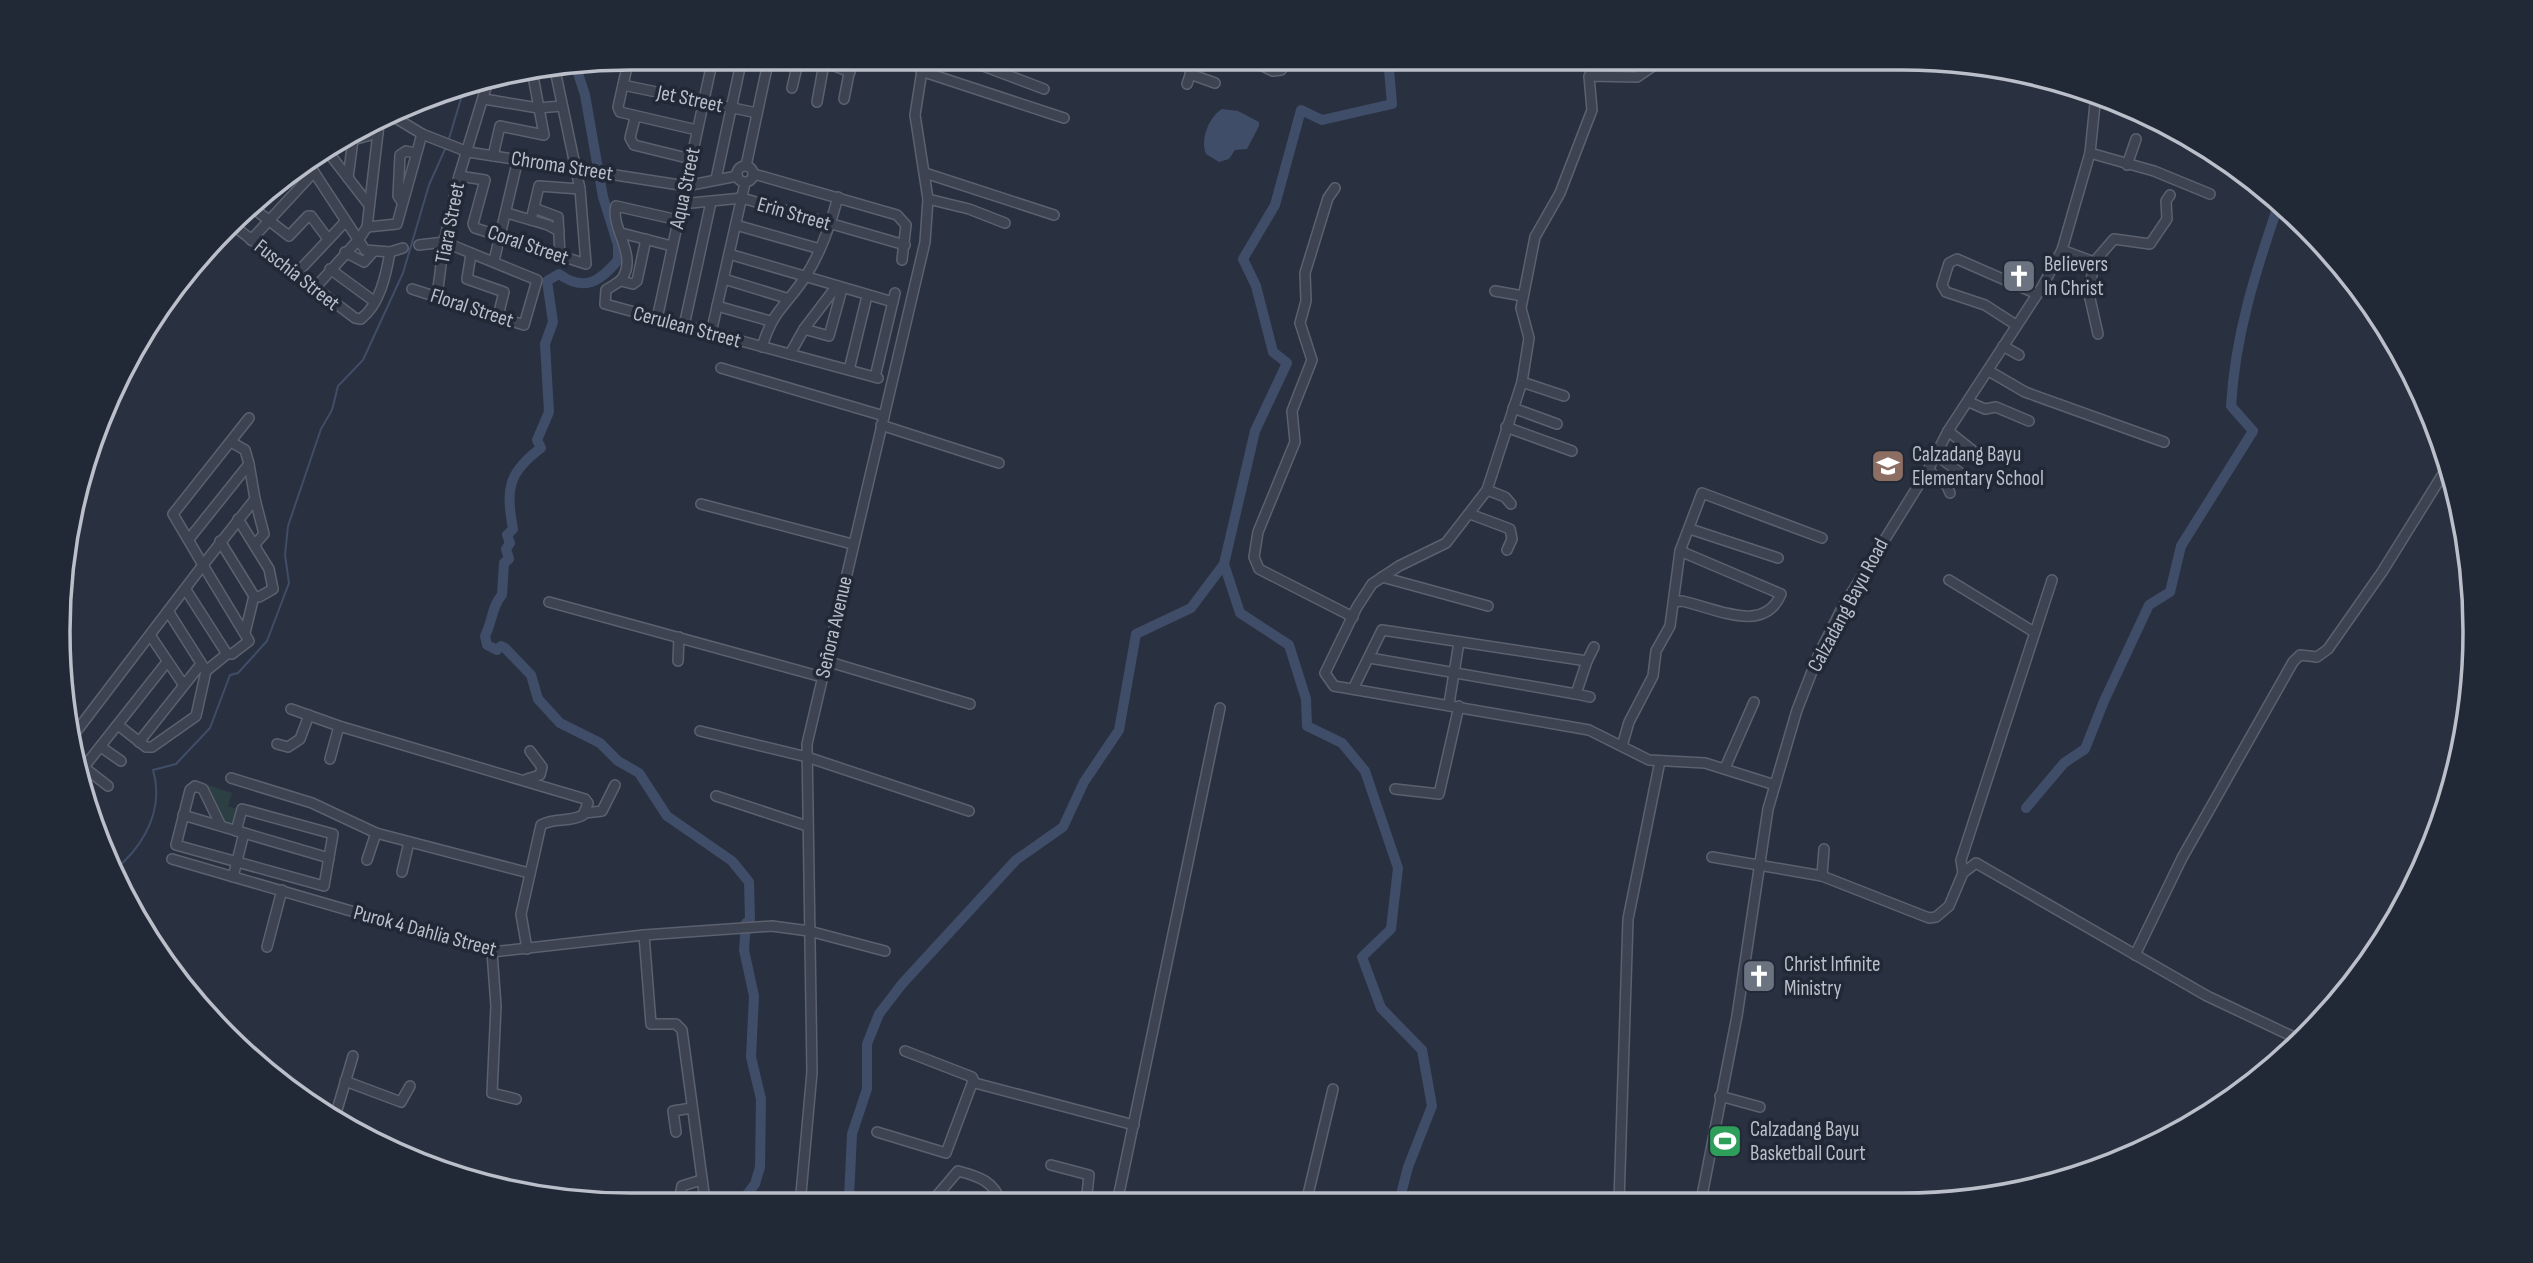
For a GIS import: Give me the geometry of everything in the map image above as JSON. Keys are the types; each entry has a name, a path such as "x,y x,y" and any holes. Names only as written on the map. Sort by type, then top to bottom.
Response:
{"street":[{"path":"626,70 618,107 620,112 635,118 697,130"},
{"name":"Aqua Street","path":"657,319 711,70"},
{"path":"716,179 739,70"},
{"path":"746,166 766,70"},
{"path":"792,88 796,70"},
{"path":"817,102 823,70"},
{"path":"844,99 850,72 846,70"},
{"path":"994,70 1044,89"},
{"path":"1192,70 1189,79 1215,83"},
{"path":"1647,70 1637,77 1588,76 1592,110 1560,192 1539,225 1523,296 1522,314 1529,338 1522,382 1487,490 1446,543 1372,584 1325,673 1334,685 1589,730 1639,757 1660,761 1706,763 1775,785"},
{"path":"921,71 1064,118"},
{"name":"Señora Avenue","path":"801,1193 812,1072 807,757 852,544 925,242 928,199 915,115 921,71"},
{"path":"531,220 539,186 580,189 556,75"},
{"path":"493,156 500,127 544,135 533,79"},
{"name":"Jet Street","path":"623,85 757,113"},
{"name":"Tiara Street","path":"437,296 444,242 459,176 486,89"},
{"path":"484,99 538,108 562,106"},
{"name":"Calzadang Bayu Road","path":"1702,1193 1737,1016 1757,867 1787,741 1818,656 1887,533 1928,470 1948,430 1989,371 2062,250 2090,153 2095,105"},
{"path":"635,118 631,143 691,159"},
{"name":"Chroma Street","path":"400,121 422,134 468,152 686,186 716,179 741,180"},
{"path":"314,289 367,227 379,130"},
{"path":"367,227 396,225 422,134"},
{"path":"2127,165 2136,139"},
{"path":"348,178 350,146"},
{"path":"2090,153 2154,171 2210,194"},
{"path":"332,157 369,205"},
{"path":"419,245 444,242 494,261 518,159"},
{"path":"746,166 754,174 897,215 906,225 902,260"},
{"path":"711,333 742,198 740,168 746,166"},
{"path":"251,240 314,172 365,250 390,252 403,248"},
{"path":"925,173 1054,215"},
{"path":"741,180 752,180 754,174"},
{"name":"Coral Street","path":"459,176 485,180 474,226 586,264 586,236 580,189"},
{"path":"1335,188 1328,198 1306,265 1306,301 1300,323 1312,360 1292,411 1296,442 1258,532 1255,557 1259,569 1353,617"},
{"path":"2098,334 2089,293 2094,262 2114,239 2150,244 2167,219 2166,201 2170,195"},
{"path":"762,347 769,321 807,275 830,224 838,197"},
{"name":"Erin Street","path":"681,204 742,198 905,245"},
{"path":"928,199 969,209 1005,223"},
{"path":"684,326 711,202"},
{"name":"Cerulean Street","path":"678,220 618,206 614,210 626,266 621,281 606,290 605,304 876,378 894,297 867,296"},
{"path":"534,208 558,217 560,256"},
{"path":"258,212 289,236 311,216 328,239"},
{"path":"507,213 559,231"},
{"path":"296,274 345,222"},
{"path":"736,225 820,249"},
{"name":"Fuschia Street","path":"239,229 350,317 361,319 375,302"},
{"path":"621,233 672,246"},
{"path":"621,281 633,284 637,281 646,239"},
{"path":"2062,250 2094,262"},
{"path":"345,252 364,262 373,252"},
{"path":"330,269 375,302 390,252"},
{"path":"471,254 467,279 503,292 498,316"},
{"path":"729,254 807,275 867,296 849,370"},
{"path":"2015,325 1985,305 1946,292 1942,285 1949,263 1957,259 2037,294"},
{"name":"Floral Street","path":"412,289 522,324 526,323 537,280 494,261"},
{"path":"723,279 786,298"},
{"path":"790,355 804,329 839,288"},
{"path":"804,329 829,336 839,288"},
{"path":"1495,291 1523,296"},
{"path":"718,306 769,321"},
{"path":"2003,346 2019,355"},
{"path":"721,368 882,420 999,463"},
{"path":"1989,371 2025,391 2164,442"},
{"path":"1522,382 1564,396"},
{"path":"1969,402 1985,409 1996,407 2029,421"},
{"path":"1513,408 1556,424"},
{"path":"139,742 183,684 249,641 173,514 249,418"},
{"path":"1506,427 1572,451"},
{"path":"1948,430 1972,450"},
{"path":"231,442 245,450 249,464 264,534 255,544"},
{"path":"1936,455 1966,477"},
{"path":"189,539 249,464"},
{"path":"1928,470 1947,486 1950,493"},
{"path":"2136,955 2182,858 2294,663 2300,655 2317,657 2328,649 2382,572 2441,477"},
{"path":"1487,490 1505,497 1511,504"},
{"path":"1622,746 1629,722 1653,676 1656,651 1670,626 1681,551 1704,491 1822,538"},
{"path":"79,728 186,590 220,541 255,499"},
{"path":"701,504 852,544"},
{"path":"1470,514 1510,528 1512,539 1507,550"},
{"path":"239,519 269,569 273,589 259,597 254,596"},
{"path":"1690,529 1778,558"},
{"path":"220,541 254,596 245,633"},
{"path":"1674,602 1682,601 1754,619 1770,612 1781,594 1681,551"},
{"path":"1382,577 1488,606"},
{"path":"1949,580 2034,632"},
{"path":"1963,873 1961,860 2052,580"},
{"path":"186,590 227,654"},
{"path":"549,602 822,677"},
{"path":"118,725 139,742 152,747 196,716 204,668 168,611"},
{"path":"1353,689 1382,630 1587,662"},
{"path":"150,635 183,684"},
{"path":"678,661 679,638"},
{"path":"1395,789 1439,794 1454,705 1454,674 1459,642"},
{"path":"1576,694 1594,647"},
{"path":"1370,658 1590,697"},
{"path":"826,661 970,704"},
{"path":"86,762 101,747 167,662"},
{"path":"1725,768 1754,702"},
{"path":"1120,1193 1220,708"},
{"path":"291,709 339,726 585,799 588,803 585,813"},
{"path":"277,744 288,747 300,739 309,715"},
{"path":"330,759 339,726"},
{"path":"699,731 807,757 969,811"},
{"path":"101,747 121,761"},
{"path":"525,780 540,775 542,767 530,751"},
{"path":"1619,1193 1628,919 1660,761"},
{"path":"87,769 108,786"},
{"path":"231,779 312,803 376,833 529,873"},
{"path":"527,949 521,915 541,825 551,819 574,820 585,813 602,811 615,785"},
{"path":"221,826 202,789 198,787 190,790 176,845 237,861 324,886 333,834 242,809 237,861 233,877"},
{"path":"716,796 807,826"},
{"path":"183,815 329,858"},
{"path":"367,860 376,833"},
{"path":"402,872 409,842"},
{"path":"1822,876 1824,849"},
{"path":"1712,857 1757,867 1822,876 1921,916 1936,918 1949,906 1963,873 1976,863 2207,996 2292,1036"},
{"name":"Purok 4 Dahlia Street","path":"172,859 492,952 644,935 762,927 809,931 885,951"},
{"path":"267,947 282,890"},
{"path":"644,935 651,1024 676,1024 682,1030 704,1193"},
{"path":"492,952 490,956 495,1006 492,1093 516,1099"},
{"path":"905,1051 972,1077 973,1081 1134,1125"},
{"path":"337,1109 353,1056"},
{"path":"345,1081 401,1102 410,1086"},
{"path":"877,1132 946,1153 973,1081"},
{"path":"1308,1193 1334,1088"},
{"path":"1720,1096 1760,1107"},
{"path":"676,1132 673,1111 692,1108"},
{"path":"1051,1165 1089,1175 1087,1193"},
{"path":"939,1193 958,1171 990,1183 996,1193"},
{"path":"681,1193 682,1186 701,1180"}],"shaded area":[{"path":"205,784 232,793 228,806 241,810 235,828 225,824"},
{"name":"Calzadang Bayu Basketball Court","path":"1720,1127 1735,1130 1730,1155 1716,1152"}],"water":[{"path":"1222,109 1238,111 1259,122 1259,126 1247,149 1235,150 1229,159 1219,162 1206,154 1204,142 1210,123"}],"waterway":[{"path":"849,1193 852,1134 867,1089 867,1044 879,1014 902,984 1016,860 1063,827 1084,782 1119,730 1136,634 1191,608 1224,564 1255,431 1287,363 1273,352 1256,286 1243,259 1275,205 1301,110 1322,120 1392,104 1389,70"},
{"path":"578,73 585,95 603,197 618,245 618,260 605,274 591,282 576,282 559,274 547,281 553,322 545,344 549,412 537,440 541,448 521,466 512,483 510,503 513,529 507,535 510,543 506,549 509,559 504,563 502,595 485,636 487,645 497,650 501,646 505,648 531,675 538,699 560,723 600,743 618,761 639,773 667,816 732,861 749,882 750,920 746,923 744,950 754,996 751,1057 761,1099 760,1167 755,1184 748,1193"},
{"path":"448,142 462,97"},
{"path":"121,865 139,844 150,824 156,803 153,770 176,764 210,728 230,675 238,673 267,641 289,583 285,555 288,526 321,429 332,410 338,386 363,360 403,273 429,185 446,147"},
{"path":"2026,808 2064,763 2085,749 2104,701 2149,605 2170,592 2181,546 2253,431 2231,406 2233,380 2248,303 2276,212"},
{"path":"1224,564 1240,613 1289,645 1306,699 1307,726 1342,743 1365,771 1398,868 1391,929 1362,957 1381,1008 1422,1050 1432,1106 1408,1167 1401,1193"}],"place":[{"name":"Believers In Christ","path":"2019,276"},
{"name":"Calzadang Bayu Elementary School","path":"1888,466"},
{"name":"Christ Infinite Ministry","path":"1759,976"},
{"name":"Calzadang Bayu Basketball Court","path":"1725,1141"}]}
